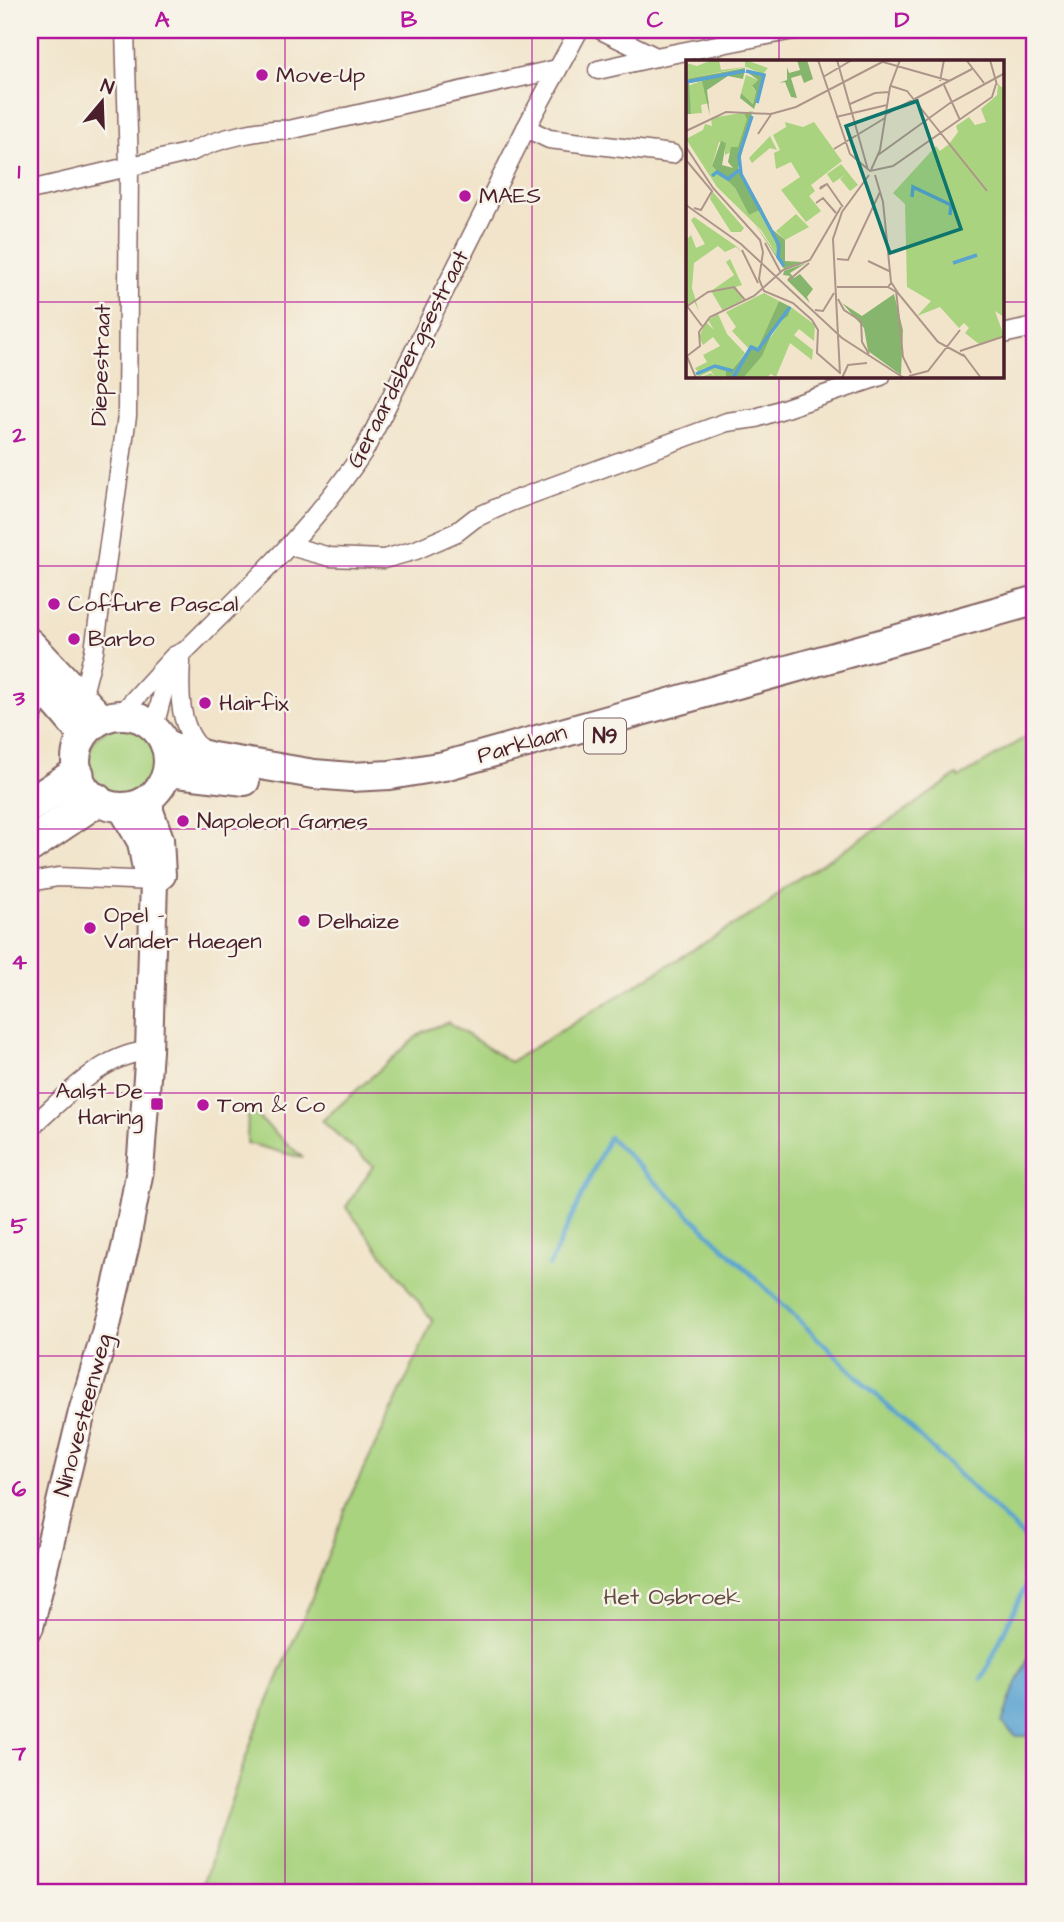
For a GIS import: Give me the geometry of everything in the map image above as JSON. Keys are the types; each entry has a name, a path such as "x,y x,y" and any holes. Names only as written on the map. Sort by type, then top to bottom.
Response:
{"highway":[{"path":"30,805 77,774"},
{"path":"30,845 109,804"}],"main road":[{"name":"Parklaan","path":"162,748 314,774 351,777 418,771 1034,601"},
{"name":"Parklaan","path":"162,748 321,790 359,791 427,785 1034,619"},
{"path":"30,643 102,723"},
{"path":"37,681 102,723"},
{"path":"109,804 136,806 150,799 158,790 162,748 135,717 102,723 76,750 74,765 84,788 109,804 141,842 147,875 154,881"},
{"path":"150,799 150,811 161,846 162,875 154,881"},
{"path":"149,1051 154,881"},
{"name":"Ninovesteenweg","path":"30,1628 126,1244 143,1142 149,1051"}],"street":[{"name":"Diepestraat","path":"82,698 94,651 127,416 130,167 125,30"},
{"name":"Geraardsbergsestraat","path":"162,748 163,689 183,656 290,545 341,487 365,449 526,128 579,30"},
{"path":"601,30 656,57"},
{"path":"598,70 793,30"},
{"path":"30,190 191,152 204,145 275,129 289,130 557,69"},
{"path":"526,128 549,139 672,154"},
{"path":"1004,334 1034,327"},
{"path":"290,545 330,557 384,559 416,550 457,532 475,518 510,502 727,422 756,418 875,378"},
{"name":"Geraardsbergsestraat","path":"102,723 174,656 183,656"},
{"path":"183,656 181,699 186,725 191,738 213,757"},
{"path":"30,722 37,681"},
{"path":"30,881 58,877 154,881"},
{"path":"30,1128 97,1070 118,1057 132,1052 149,1051"}],"green space":[{"path":"122,726 135,729 146,736 153,747 156,760 153,773 146,784 135,791 122,794 109,791 98,784 91,773 88,760 91,747 98,736 109,729"},
{"name":"Het Osbroek","path":"1034,732 1034,1892 200,1892 254,1734 309,1605 351,1495 433,1321 346,1207 373,1166 322,1121 422,1032 448,1022 510,1062 768,904 783,888 957,775 959,778"},
{"path":"248,1108 303,1158 247,1143"}],"water":[{"path":"1034,1646 1034,1736 1016,1736 1002,1723"}],"waterway":[{"path":"549,1266 609,1137 1034,1547"},
{"path":"982,1679 1034,1568"}],"place":[{"name":"Move-Up","path":"262,75"},
{"name":"MAES","path":"465,196"},
{"name":"Coffure Pascal","path":"54,604"},
{"name":"Barbo","path":"74,639"},
{"name":"Hairfix","path":"205,703"},
{"name":"Napoleon Games","path":"183,821"},
{"name":"Delhaize","path":"304,921"},
{"name":"Opel - Vander Haegen","path":"90,928"},
{"name":"Aalst De Haring","path":"157,1104"},
{"name":"Tom & Co","path":"203,1105"}]}
